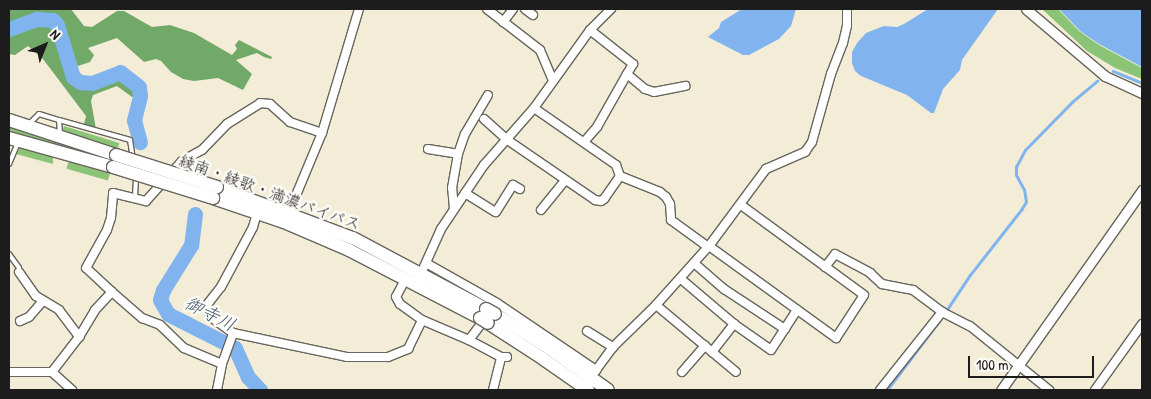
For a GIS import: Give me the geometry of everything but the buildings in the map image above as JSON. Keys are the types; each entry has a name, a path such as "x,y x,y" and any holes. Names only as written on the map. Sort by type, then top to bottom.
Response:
{"highway":[{"name":"綾南・綾歌・満濃バイパス","path":"9,120 60,136 114,161"},
{"name":"綾南・綾歌・満濃バイパス","path":"14,140 114,161 215,192 286,218 349,250 417,274 489,314 589,383 608,390"},
{"name":"綾南・綾歌・満濃バイパス","path":"215,192 257,213 286,218"}],"street":[{"path":"286,218 322,134 359,9"},
{"path":"487,9 540,50 553,80"},
{"path":"503,22 513,9"},
{"path":"525,9 533,15"},
{"path":"493,390 504,357 422,320 397,300 396,297 417,274 432,244 484,165 534,108 590,30 611,9"},
{"path":"417,274 489,314 589,383 613,347 656,305 694,263 741,205 766,169 805,152 812,142 831,74 843,43 847,26 847,9"},
{"path":"1026,9 1105,76 1142,93"},
{"path":"584,142 597,126 632,64 590,30"},
{"path":"627,74 646,89 654,92 685,86"},
{"path":"454,209 452,188 458,154 465,134 488,95"},
{"path":"222,364 184,348 160,325 142,318 86,268 107,230 111,218 113,193 146,201 182,160 202,150 227,124 260,103 270,104 290,122 322,134"},
{"path":"534,108 616,165 620,176 660,192 670,204 671,220 836,338 864,295 741,205"},
{"path":"484,119 506,139 598,201 604,199 620,176"},
{"path":"428,149 458,154"},
{"path":"541,210 565,180"},
{"path":"465,193 496,212 513,185 520,189"},
{"path":"1001,390 1142,190"},
{"path":"257,213 252,227 221,287 206,306 210,316 231,341 347,357 388,358 408,349 422,320"},
{"path":"826,267 835,254 870,273 882,284 913,290 942,312 970,326 1049,390"},
{"path":"694,263 724,289 785,329"},
{"path":"19,272 42,302 59,310 79,337"},
{"path":"681,278 734,324 771,350 797,310"},
{"path":"52,372 79,337 95,310 112,292"},
{"path":"20,321 29,317 42,302"},
{"path":"656,305 736,372"},
{"path":"880,390 942,312"},
{"path":"469,340 489,314"},
{"path":"712,352 734,324"},
{"path":"1096,390 1142,324"},
{"path":"587,331 613,347"},
{"path":"217,390 222,364 231,341"},
{"path":"682,372 705,346"},
{"path":"9,372 52,372 72,390"}],"lane":[{"path":"28,126 39,114 130,140 137,182 135,197"},
{"path":"59,120 60,136"},
{"path":"9,164 14,140"},
{"path":"9,254 19,268 19,272"}],"green space":[{"path":"9,9 71,9 84,26 92,27 117,11 124,11 152,27 170,25 194,33 232,55 237,49 235,45 239,40 272,57 271,59 257,53 236,60 252,74 243,90 218,78 194,81 183,79 171,72 161,61 156,59 144,62 117,38 88,48 94,55 90,62 72,68 59,24 54,18 47,15 37,16 9,27"},
{"path":"1042,9 1058,9 1079,31 1099,45 1142,68 1142,79 1115,68 1087,51"},
{"path":"47,19 56,26 72,79 80,84 92,85 120,75 137,89 138,94 132,97 117,86 93,95 91,101 96,129 84,124 86,116 43,59 28,46 15,55 9,54 9,31 37,20"},
{"path":"9,126 114,160 114,162 9,131"},
{"path":"64,126 119,143 117,151 62,134"},
{"path":"21,146 53,156 53,164 16,154"},
{"path":"69,160 110,172 108,181 67,169"}],"water":[{"path":"742,9 796,9 791,26 779,39 749,55 743,55 708,37 719,28 721,22"},
{"path":"928,9 998,9 962,60 960,70 943,89 934,113 931,113 907,95 861,76 855,71 852,63 852,52 866,33 884,26 897,27"},
{"path":"1059,9 1142,9 1142,67 1099,44 1080,31"}],"waterway":[{"name":"御寺川","path":"9,29 37,19 53,20 57,25 73,77 80,82 92,83 120,72 139,87 140,96 134,120 140,142"},
{"path":"1113,71 1142,83"},
{"path":"946,311 970,275 1026,202 1024,190 1016,175 1016,167 1025,150 1072,102 1097,81"},
{"name":"御寺川","path":"195,214 191,245 163,290 160,300 168,314 235,348 248,377 260,390"},
{"path":"887,390 940,320"}]}
